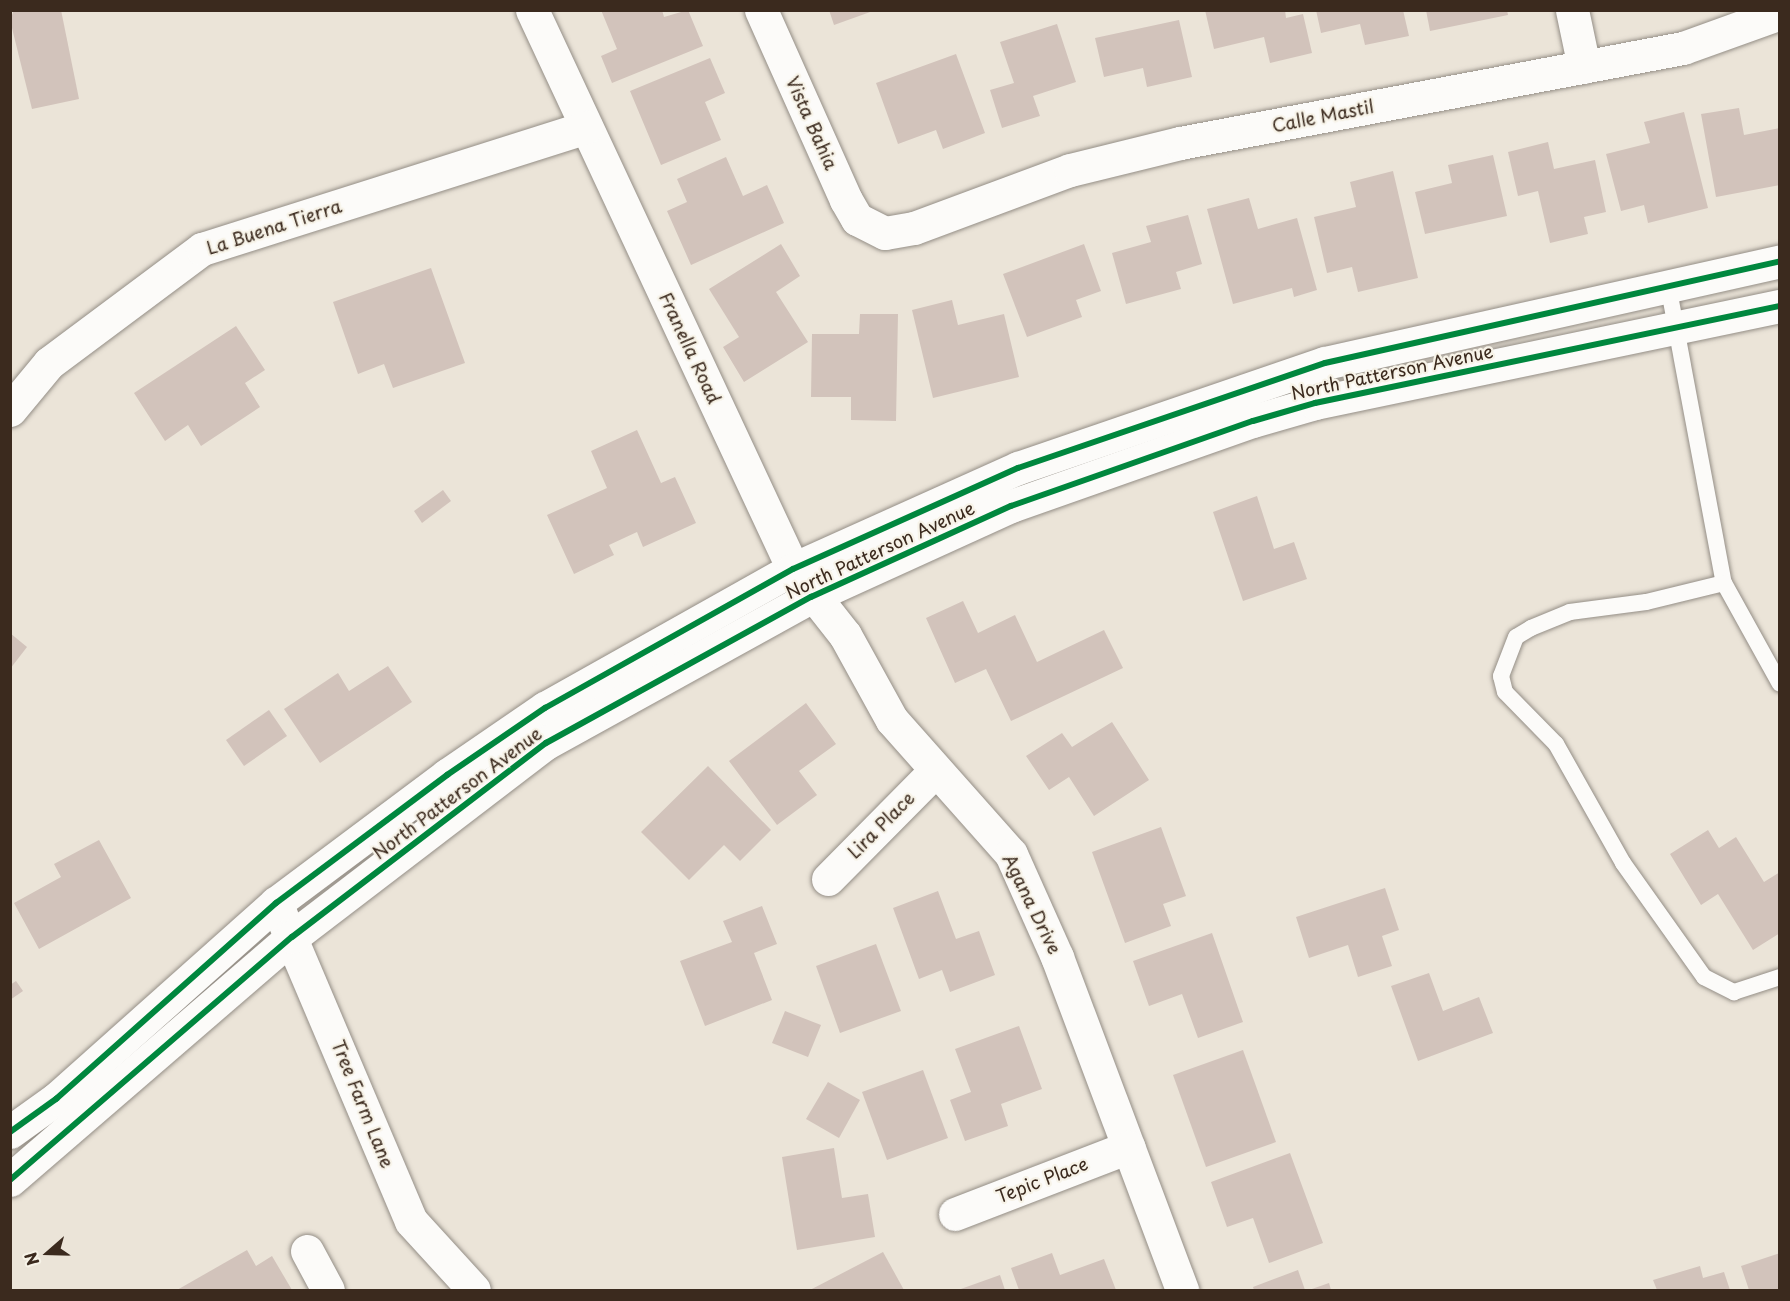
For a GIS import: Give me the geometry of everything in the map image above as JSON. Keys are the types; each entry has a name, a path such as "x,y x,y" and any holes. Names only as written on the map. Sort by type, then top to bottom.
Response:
{"street":[{"path":"532,10 586,127"},
{"name":"Vista Bahia","path":"761,10 846,200 871,230"},
{"path":"1572,10 1584,68"},
{"name":"Calle Mastil","path":"871,230 914,228 1070,170 1180,143 1683,48 1779,13"},
{"name":"La Buena Tierra","path":"10,410 49,363 202,249 586,127"},
{"name":"Franella Road","path":"586,127 793,569"},
{"name":"North Patterson Avenue","path":"10,1132 56,1099 276,903 545,708 793,569 982,482 1254,385 1427,336 1779,261"},
{"name":"North Patterson Avenue","path":"10,1180 292,937 546,743 811,597 1011,506 1253,421 1315,403 1779,306"},
{"name":"Agana Drive","path":"793,569 811,597 837,622 892,720 1011,854 1058,957 1182,1290"},
{"name":"Lira Place","path":"828,879 935,771"},
{"name":"Tree Farm Lane","path":"276,903 411,1221 474,1290"},
{"name":"Tepic Place","path":"955,1214 1129,1147"},
{"path":"307,1251 328,1290"}],"lane":[{"path":"1668,285 1724,583 1779,684"},
{"path":"1724,583 1646,602 1570,612 1541,624 1516,637 1501,676 1505,692 1556,744 1623,863 1704,977 1734,992 1779,976"}],"building":[{"path":"14,10 61,10 79,99 32,109 10,20"},
{"path":"601,10 662,10 664,17 688,10 703,46 612,83 601,56 617,49"},
{"path":"829,10 873,10 873,11 834,25"},
{"path":"1205,10 1285,10 1286,18 1303,14 1312,53 1270,63 1264,37 1214,49"},
{"path":"1316,10 1403,10 1409,36 1365,45 1360,24 1321,33"},
{"path":"1426,10 1507,10 1508,15 1430,31"},
{"path":"1179,20 1192,77 1147,87 1143,68 1104,77 1095,38"},
{"path":"1057,24 1076,82 1033,96 1040,116 1002,128 990,90 1014,83 1000,42"},
{"path":"956,54 985,133 943,149 936,130 898,144 876,83"},
{"path":"710,58 725,93 705,102 721,140 661,165 630,91"},
{"path":"1739,108 1744,135 1780,128 1780,185 1716,197 1701,114"},
{"path":"1684,112 1708,208 1648,223 1644,205 1621,211 1606,154 1650,143 1644,122"},
{"path":"1548,142 1554,169 1595,160 1606,212 1584,217 1588,234 1550,243 1538,191 1518,196 1508,152"},
{"path":"1493,155 1507,216 1425,234 1415,192 1452,183 1448,165"},
{"path":"726,157 743,196 767,185 784,223 691,265 667,211 687,202 677,179"},
{"path":"1393,171 1418,278 1358,292 1352,267 1327,273 1314,217 1356,207 1350,182"},
{"path":"1249,198 1258,229 1297,218 1317,290 1294,297 1292,288 1233,304 1207,209"},
{"path":"1188,215 1202,264 1176,272 1181,289 1126,304 1112,253 1151,242 1146,226"},
{"path":"781,244 800,276 776,292 808,342 744,382 723,347 739,337 709,289"},
{"path":"1084,244 1101,291 1076,300 1082,317 1027,337 1003,274"},
{"path":"431,268 465,363 393,388 384,364 358,374 333,302"},
{"path":"952,300 958,325 1004,314 1019,377 933,398 912,310"},
{"path":"860,314 898,314 896,421 851,420 851,397 811,397 812,334 859,334"},
{"path":"236,326 265,370 245,383 260,407 201,446 188,425 165,441 134,393"},
{"path":"637,430 661,483 675,477 696,523 643,547 637,532 609,545 614,555 574,574 547,515 607,488 591,451"},
{"path":"443,490 451,501 422,523 414,511"},
{"path":"1257,496 1274,549 1294,542 1307,579 1243,601 1213,512"},
{"path":"963,601 978,633 1015,615 1037,662 1104,630 1123,668 1011,721 986,669 955,683 926,618"},
{"path":"10,633 27,647 10,669"},
{"path":"388,666 412,702 320,763 284,709 338,673 349,691"},
{"path":"806,703 836,744 799,771 817,795 777,825 729,761"},
{"path":"269,710 287,736 244,766 226,740"},
{"path":"1112,722 1149,780 1094,816 1069,777 1049,790 1026,756 1062,733 1072,747"},
{"path":"708,766 771,830 740,861 724,845 689,880 641,832"},
{"path":"1161,827 1186,896 1163,904 1171,926 1125,943 1092,852"},
{"path":"1708,830 1719,848 1736,837 1764,882 1780,872 1780,933 1753,950 1718,894 1701,905 1670,854"},
{"path":"99,840 131,898 39,949 14,903 61,877 54,864"},
{"path":"1385,888 1399,930 1382,936 1392,966 1358,977 1348,945 1309,958 1296,917"},
{"path":"938,891 956,939 979,931 995,975 950,992 942,970 919,979 893,908"},
{"path":"762,906 777,944 754,953 772,1000 705,1026 680,961 732,942 723,921"},
{"path":"1212,933 1243,1022 1198,1038 1182,994 1149,1006 1133,961"},
{"path":"876,944 901,1011 840,1033 816,966"},
{"path":"1429,973 1443,1011 1479,997 1493,1033 1418,1061 1391,986"},
{"path":"16,981 23,991 10,1000 10,985"},
{"path":"785,1011 821,1025 808,1057 772,1043"},
{"path":"1019,1026 1042,1089 1001,1104 1008,1126 965,1141 950,1100 971,1092 955,1049"},
{"path":"1243,1050 1276,1142 1206,1167 1173,1075"},
{"path":"923,1070 948,1138 887,1160 862,1092"},
{"path":"828,1082 860,1100 839,1138 806,1119"},
{"path":"834,1148 842,1198 868,1194 875,1237 797,1250 782,1157"},
{"path":"1290,1153 1323,1243 1269,1263 1253,1218 1227,1227 1211,1182"},
{"path":"247,1250 256,1266 272,1256 292,1290 177,1290"},
{"path":"883,1252 904,1290 810,1290"},
{"path":"1052,1253 1060,1275 1104,1259 1116,1290 1019,1290 1011,1268"},
{"path":"1780,1253 1780,1290 1749,1290 1741,1266"},
{"path":"1700,1266 1703,1278 1724,1272 1730,1290 1657,1290 1653,1280"},
{"path":"1298,1270 1305,1290 1254,1290 1253,1287"},
{"path":"1000,1275 1005,1290 958,1290"},
{"path":"1329,1283 1331,1290 1309,1290"}],"cycle path":[{"path":"10,1132 56,1099 276,903 447,775 545,708 793,569 1018,468 1325,363 1780,261"},
{"path":"10,1180 292,937 546,743 811,597 1011,506 1253,421 1315,403 1780,306"}]}
